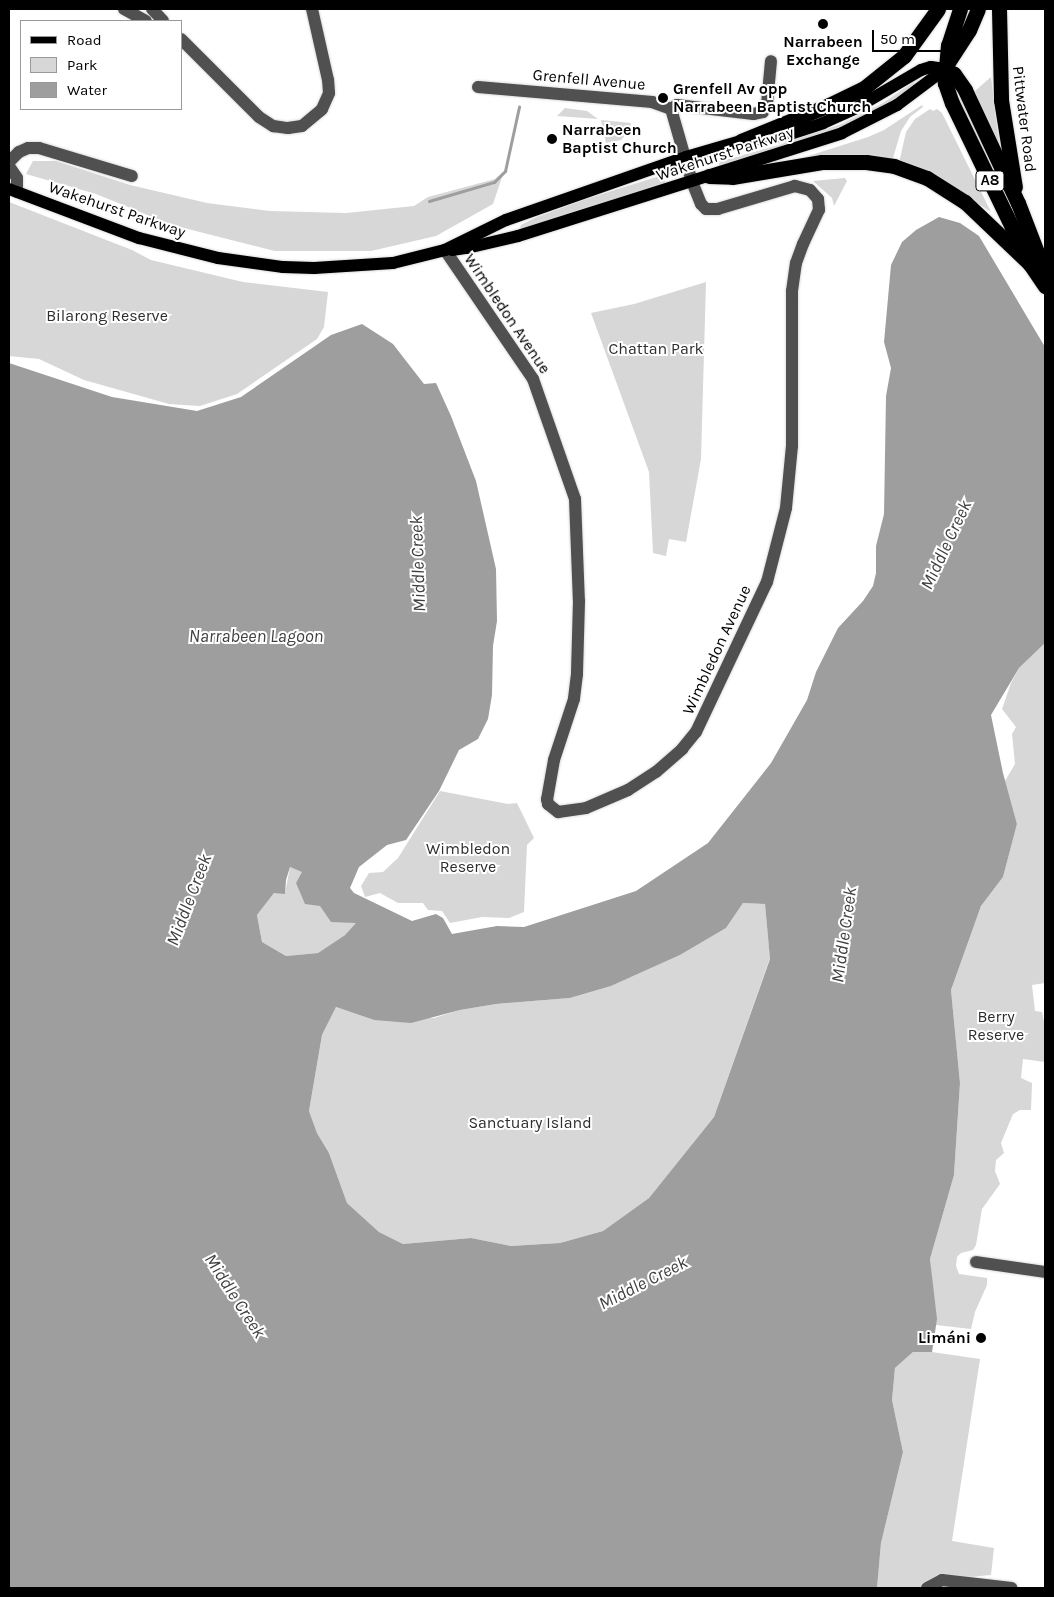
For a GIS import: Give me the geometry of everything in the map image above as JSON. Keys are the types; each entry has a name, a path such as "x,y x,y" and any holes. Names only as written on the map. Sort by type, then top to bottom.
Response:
{"highway":[{"path":"741,141 829,105 864,88 904,56 938,9"},
{"name":"A8","path":"960,9 948,45 945,83 952,103 1030,264 1045,286"},
{"path":"945,68 969,30 978,9"},
{"name":"Pittwater Road","path":"999,9 1001,100 1005,134 1018,203"},
{"name":"Pittwater Road","path":"945,68 958,78 964,90 1018,203 1045,273"},
{"path":"709,176 732,177 822,162 866,162 901,168 927,178 965,202 1030,264"}],"main road":[{"name":"Wakehurst Parkway","path":"445,250 506,220 686,157 741,141 787,135 823,123 856,108 921,70 931,67 945,68"},
{"name":"Wakehurst Parkway","path":"13,190 139,238 193,253 254,264 314,268 393,263 445,250 467,248 518,236 842,133 871,120 897,105 945,68"},
{"path":"506,220 518,236"}],"street":[{"path":"124,9 144,20"},
{"path":"152,9 162,20"},
{"path":"182,40 259,117 273,126 288,128 302,126 322,109 329,93 328,80 312,9"},
{"name":"Grenfell Avenue","path":"478,87 652,102 671,109 677,105 753,114 763,112 768,104 771,61"},
{"name":"Wimbledon Avenue","path":"445,250 533,379 575,499 579,601 577,674 574,700 554,760 547,799 552,808 558,812 586,808 628,790 656,772 682,749 696,732 767,582 786,508 792,446 792,291 796,263 820,210 818,199 810,190 795,186 711,210 701,204 692,182 671,109"},
{"path":"9,162 19,152 28,148 39,148 132,176"},
{"name":"Wakehurst Parkway","path":"9,166 17,178 13,190"},
{"path":"976,1262 1045,1272"},
{"path":"927,1588 942,1580 1012,1588"}],"green space":[{"path":"991,77 997,127 1002,159 975,91"},
{"path":"914,82 916,86 901,98 843,128 720,167 718,162 779,145 842,124 883,103"},
{"path":"960,97 1008,198 1006,199 957,98"},
{"path":"922,105 923,107 910,117 901,131 893,158 802,160 802,158 884,130"},
{"path":"565,108 587,111 598,119 557,116"},
{"path":"930,109 933,111 937,109 942,113 991,212 956,189 899,163 906,132 915,119"},
{"path":"601,120 631,123 630,130 621,140 606,143"},
{"path":"33,161 56,161 130,185 207,203 270,211 346,213 414,206 428,197 495,179 504,171 493,204 436,236 371,251 275,251 172,225 96,194 26,174"},
{"path":"663,175 666,185 523,230 520,228 521,225 537,217 583,200"},
{"path":"845,178 847,181 834,206 832,198 813,181"},
{"name":"Bilarong Reserve","path":"9,202 132,250 151,260 243,282 328,292 324,327 317,339 237,394 200,406 169,404 84,380 39,359 9,356"},
{"name":"Chattan Park","path":"706,282 701,459 686,542 669,539 666,556 653,553 649,472 591,313 634,304"},
{"name":"Berry Reserve","path":"1045,643 1045,983 1032,985 1035,1011 1042,1012 1045,1026 1045,1062 1023,1059 1021,1078 1032,1083 1031,1110 1020,1110 1013,1114 1001,1143 1004,1153 996,1160 995,1171 1000,1184 982,1209 976,1245 973,1250 961,1253 957,1257 956,1266 959,1274 987,1278 987,1285 975,1312 971,1329 936,1325 930,1259 954,1175 960,1083 951,990 981,906 1003,877 1017,824 1005,781 1015,764 1012,734 1016,727 1002,709 1011,683 1019,668"},
{"name":"Wimbledon Reserve","path":"440,791 508,804 517,803 534,838 527,845 524,912 509,918 482,917 450,923 442,911 428,910 423,903 398,903 380,893 365,897 361,886 369,873 383,872 398,858"},
{"path":"290,867 303,872 320,906 357,923 345,935 318,953 286,956 262,942 257,915 274,893 285,893"},
{"name":"Sanctuary Island","path":"743,903 765,904 770,958 714,1117 649,1198 603,1231 560,1243 511,1246 471,1238 403,1244 379,1232 347,1203 329,1153 317,1133 309,1111 322,1035 336,1007 374,1020 434,1018 460,1010 496,1004 570,998 611,986 680,955 726,928"},
{"path":"913,1352 932,1352 980,1359 952,1541 994,1548 991,1575 969,1577 968,1588 877,1588 881,1543 903,1452 892,1400 895,1368"}],"water":[{"name":"Narrabeen Lagoon","path":"939,217 960,223 979,236 1045,347 1045,643 1019,668 991,715 1003,773 1017,824 1003,877 981,906 951,990 960,1083 954,1175 930,1259 937,1319 932,1352 913,1352 895,1368 892,1400 903,1452 881,1543 877,1588 9,1588 9,363 112,397 197,411 241,397 331,335 362,324 393,344 424,384 436,383 476,481 496,569 497,621 493,646 492,695 488,719 478,739 459,750 439,791 406,840 387,845 359,867 350,888 354,893 412,921 436,914 443,918 452,934 497,926 524,927 636,891 708,843 771,763 807,700 816,672 838,628 863,601 873,586 876,573 876,546 884,514 886,396 891,368 884,342 891,265 902,242 916,230","holes":["290,867 302,872 296,883 305,904 320,906 331,922 356,923 345,935 318,953 286,956 262,942 257,915 274,893 285,894 286,880","743,903 765,904 770,959 714,1117 649,1198 603,1231 560,1243 511,1246 471,1238 403,1244 379,1232 347,1203 329,1153 317,1133 309,1111 322,1035 336,1007 374,1020 411,1023 460,1010 496,1004 570,998 611,986 680,955 726,928"]}],"waterway":[{"path":"429,201 494,182 505,171 519,107"}],"place":[{"name":"Narrabeen Exchange","path":"823,24"},
{"name":"Grenfell Av opp Narrabeen Baptist Church","path":"663,98"},
{"name":"Narrabeen Baptist Church","path":"552,139"},
{"name":"Limáni","path":"981,1338"}],"water label":[{"name":"Middle Creek","path":"946,545"},
{"name":"Middle Creek","path":"418,564"},
{"name":"Middle Creek","path":"189,900"},
{"name":"Middle Creek","path":"844,935"},
{"name":"Middle Creek","path":"643,1283"},
{"name":"Middle Creek","path":"235,1296"}]}
